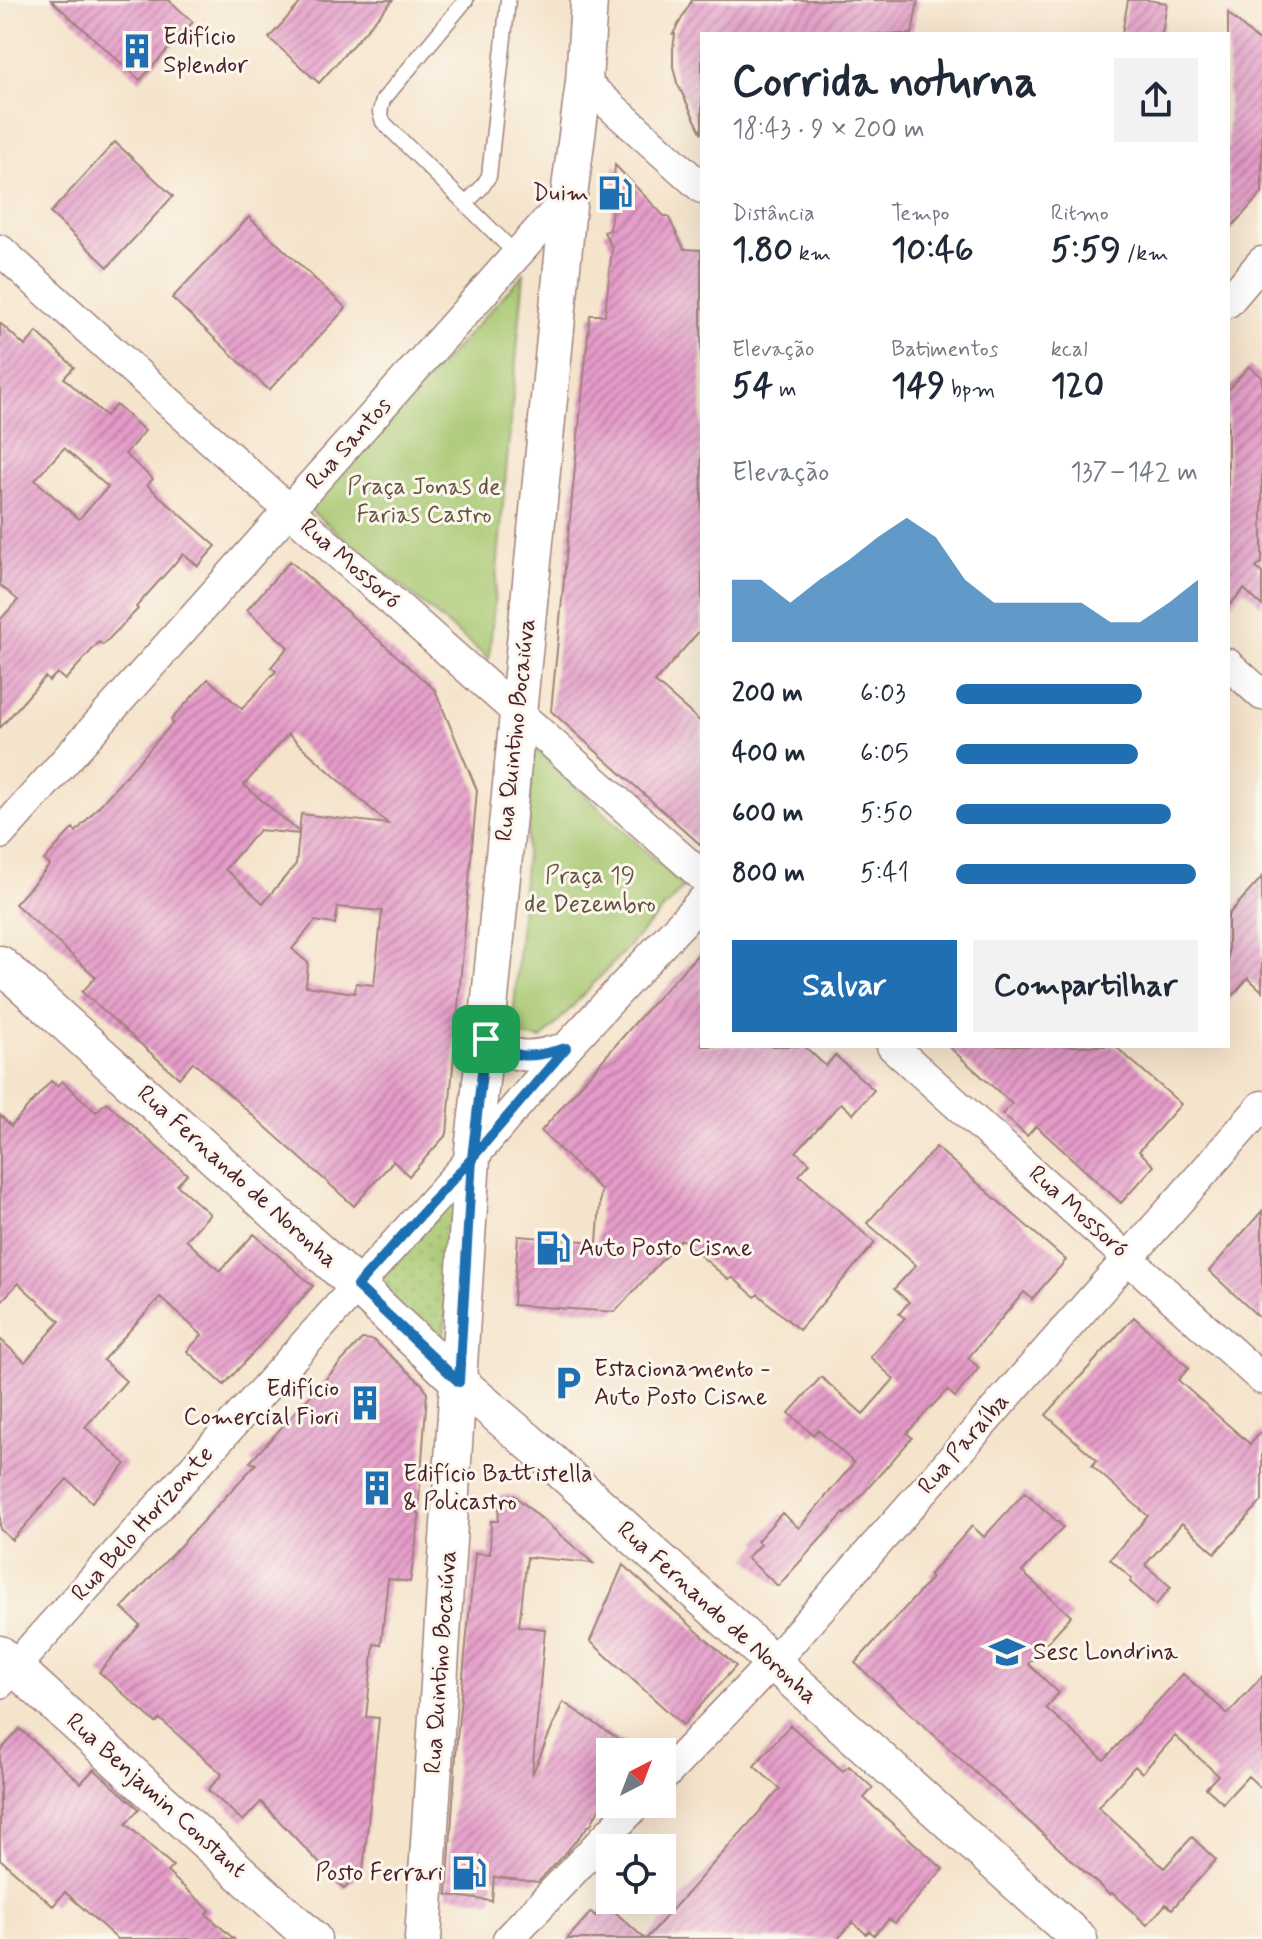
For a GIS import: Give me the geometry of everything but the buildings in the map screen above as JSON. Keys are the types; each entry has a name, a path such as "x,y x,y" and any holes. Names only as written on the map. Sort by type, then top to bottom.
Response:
{"street":[{"name":"Rua Quintino Bocaiúva","path":"423,1939 472,1158 569,196 584,82 589,0"},
{"path":"584,82 700,186"},
{"name":"Rua Santos","path":"0,834 569,196"},
{"name":"Rua Mossoró","path":"0,250 700,874"},
{"path":"1230,300 1262,262"},
{"path":"1230,666 1262,695"},
{"name":"Rua Belo Horizonte","path":"5,1668 357,1286 566,1048 700,903"},
{"name":"Rua Fernando de Noronha","path":"0,964 459,1382 1079,1939"},
{"path":"486,1039 516,1056 541,1055 566,1048"},
{"name":"Rua Mossoró","path":"894,1048 1262,1379"},
{"name":"Rua Paraíba","path":"676,1763 772,1663 1262,1106"},
{"name":"Rua Benjamin Constant","path":"5,1668 313,1939"},
{"path":"508,1939 624,1818"}],"lane":[{"path":"466,0 383,100 380,112 383,122 517,255"},
{"path":"466,203 489,176 508,0"}],"green space":[{"name":"Praça Jonas de Farias Castro","path":"524,273 489,659 309,509"},
{"name":"Praça 19 de Dezembro","path":"534,747 684,887 542,1039 512,1035"},
{"path":"462,1187 441,1357 374,1287"}],"place":[{"name":"Edifício Splendor","path":"137,51"},
{"name":"Duim","path":"615,193"},
{"name":"Auto Posto Cisne","path":"553,1248"},
{"name":"Estacionamento - Auto Posto Cisne","path":"568,1383"},
{"name":"Edifício Comercial Fiori","path":"365,1403"},
{"name":"Edifício Battistella & Policastro","path":"377,1488"},
{"name":"Sesc Londrina","path":"1007,1652"},
{"name":"Posto Ferrari","path":"469,1873"}],"route":[{"path":"486,1039 472,1158 357,1286 459,1382 472,1158 566,1048 529,1057 516,1056 486,1039"}]}
